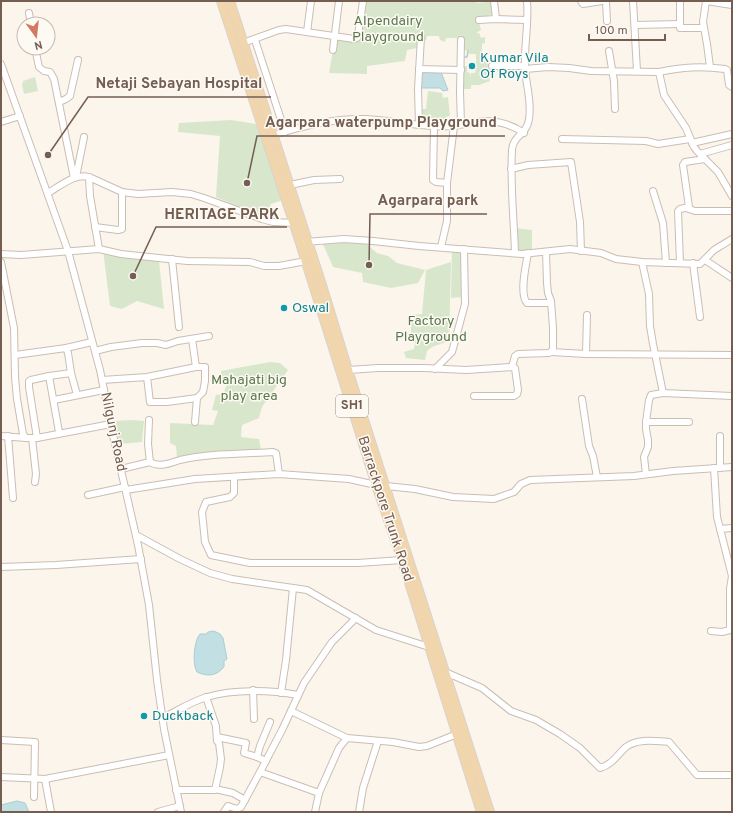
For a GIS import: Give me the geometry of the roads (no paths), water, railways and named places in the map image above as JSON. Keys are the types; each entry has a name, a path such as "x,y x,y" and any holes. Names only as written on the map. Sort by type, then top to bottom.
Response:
{"main road":[{"name":"Barrackpore Trunk Road","path":"221,1 258,101 273,135 290,185 304,242 386,486 457,734 482,812"},
{"name":"Barrackpore Trunk Road","path":"230,1 294,223 304,242 306,261 376,485 433,646 446,672 490,812"}],"street":[{"path":"307,32 310,1"},
{"path":"332,50 339,1"},
{"path":"243,43 283,29 334,37 357,38 363,1"},
{"path":"494,1 496,19"},
{"path":"515,253 512,169 514,143 516,139 524,133 528,125 530,112 525,68 527,1"},
{"path":"581,1 583,4 602,1"},
{"path":"606,1 607,20"},
{"path":"633,1 637,71"},
{"path":"680,1 681,28 703,28"},
{"path":"710,67 708,44 703,28 703,15 706,1 732,5"},
{"path":"479,20 527,20"},
{"path":"635,25 680,24"},
{"path":"419,125 419,69 421,37"},
{"path":"255,40 285,132"},
{"path":"441,247 447,221 447,183 458,125 461,40"},
{"path":"609,51 615,88 615,109"},
{"path":"37,56 39,67 44,71 50,72 53,76 75,178"},
{"path":"59,102 66,100 70,96 78,60"},
{"name":"Nilgunj Road","path":"1,64 68,251 102,380 141,559 149,605 157,680 169,755 180,809"},
{"path":"492,66 525,68 548,67 613,72 659,72 681,68 710,67 726,69 729,85 732,87"},
{"path":"419,69 461,70"},
{"path":"659,72 664,95 686,128 691,141 700,154 721,177 732,196"},
{"path":"1,122 20,116"},
{"path":"273,135 326,121 347,119 365,119 434,126 458,125 486,121 501,122 514,126 524,133"},
{"path":"434,126 434,180 436,182 447,183"},
{"path":"562,139 646,141 658,144 691,141 732,134"},
{"path":"75,178 84,137"},
{"path":"700,154 732,145"},
{"path":"686,208 689,206 683,163 705,159"},
{"path":"512,169 528,165 571,162 578,209 581,251"},
{"path":"48,193 75,178 84,176 122,192 138,194 172,192 191,194 262,219 273,222 294,223"},
{"path":"89,177 90,196 99,249"},
{"path":"290,185 314,180 340,179"},
{"path":"653,191 663,223 666,263"},
{"path":"95,227 118,230 122,229 122,192"},
{"path":"680,263 678,211 680,209 686,208 695,211 732,211"},
{"path":"304,242 344,239 515,253 570,250 601,253 616,259 642,262 700,264 714,250 732,239"},
{"path":"1,254 21,255 99,249 121,254 187,261 250,262 264,266 279,266 306,261"},
{"path":"436,369 452,352 465,304 464,249"},
{"path":"546,252 547,283 551,303 553,328 552,352"},
{"path":"528,253 524,278 524,299 527,303 551,303"},
{"path":"172,259 179,327"},
{"path":"705,260 732,278"},
{"path":"1,262 4,287 14,328 17,400 23,434 32,438"},
{"path":"642,262 649,294 650,326 663,393"},
{"path":"693,263 700,317"},
{"path":"586,354 587,315"},
{"path":"95,351 111,347 142,343 157,343 166,345 209,336"},
{"path":"192,339 196,367"},
{"path":"15,355 66,348 92,342"},
{"path":"66,348 77,395"},
{"path":"512,367 515,356 518,354 552,352 586,354 732,355"},
{"path":"102,380 147,377 196,367 205,367 203,392 197,398 167,402 150,402 147,377"},
{"path":"348,370 378,368 466,370 516,368 517,394 514,396 474,396"},
{"path":"35,482 36,474 32,438 29,381 71,373"},
{"path":"49,376 59,432"},
{"path":"54,400 104,390"},
{"path":"646,474 644,457 648,447 648,440 646,422 648,400 651,395 663,393 732,396"},
{"path":"195,422 197,398"},
{"path":"582,399 589,446 593,456 597,477"},
{"path":"149,420 148,444 150,462"},
{"path":"646,422 689,422"},
{"path":"13,498 4,436 32,438 111,424"},
{"path":"711,631 730,633 730,588 732,576 717,514 717,468 720,436"},
{"path":"121,469 150,462 154,465 160,465 189,458 273,452 276,453 279,474"},
{"path":"88,495 126,488 195,480 279,474 348,479 376,485 415,489 453,497 494,499 514,492 521,484 530,480 646,474 732,467"},
{"path":"234,477 234,493 230,497 206,502 202,512 205,542 211,555 250,563 358,563 402,560"},
{"path":"720,529 732,528"},
{"path":"136,535 180,559 210,573 232,579 307,590 376,630 433,646"},
{"path":"1,567 141,559"},
{"path":"281,693 286,660 293,588"},
{"path":"224,812 228,806 239,808 245,800 304,683 332,642 356,618"},
{"path":"446,672 482,688 510,712 536,720 560,734 580,748 600,768 607,766 627,746 646,740 669,742 697,775 732,775"},
{"path":"163,718 206,697 234,692 253,690 298,695"},
{"path":"253,690 254,719"},
{"path":"206,697 216,726 217,742 219,743 221,759 215,789"},
{"path":"291,711 347,738 419,747 427,746 457,734"},
{"path":"257,757 270,722"},
{"path":"217,737 246,743 244,753 266,761"},
{"path":"315,812 319,793 339,748 347,738"},
{"path":"1,740 35,742 34,797"},
{"path":"359,812 363,788 378,741"},
{"path":"1,777 45,779 169,755"},
{"path":"260,772 319,793"},
{"path":"45,779 51,812"},
{"path":"176,790 215,789 233,793 245,800"},
{"path":"158,812 180,809"}],"water":[{"path":"420,70 441,72 448,90 443,91 440,88 419,88"},
{"path":"214,631 220,634 223,638 227,659 224,661 224,667 218,672 212,675 205,675 197,672 195,669 194,658 196,641 200,634 206,634"},
{"path":"17,801 25,803 29,812 1,812 1,805"}],"waterway":[{"path":"463,57 467,57 468,51"}],"place":[{"name":"Kumar Vila Of Roys","path":"472,66"},
{"name":"Netaji Sebayan Hospital","path":"48,155"},
{"name":"Agarpara waterpump Playground","path":"247,183"},
{"name":"Agarpara park","path":"369,265"},
{"name":"HERITAGE PARK","path":"133,276"},
{"name":"Oswal","path":"284,308"},
{"name":"Duckback","path":"144,716"}],"park label":[{"name":"Alpendairy Playground","path":"388,30"},
{"name":"Factory Playground","path":"431,330"},
{"name":"Mahajati big play area","path":"249,388"}]}
